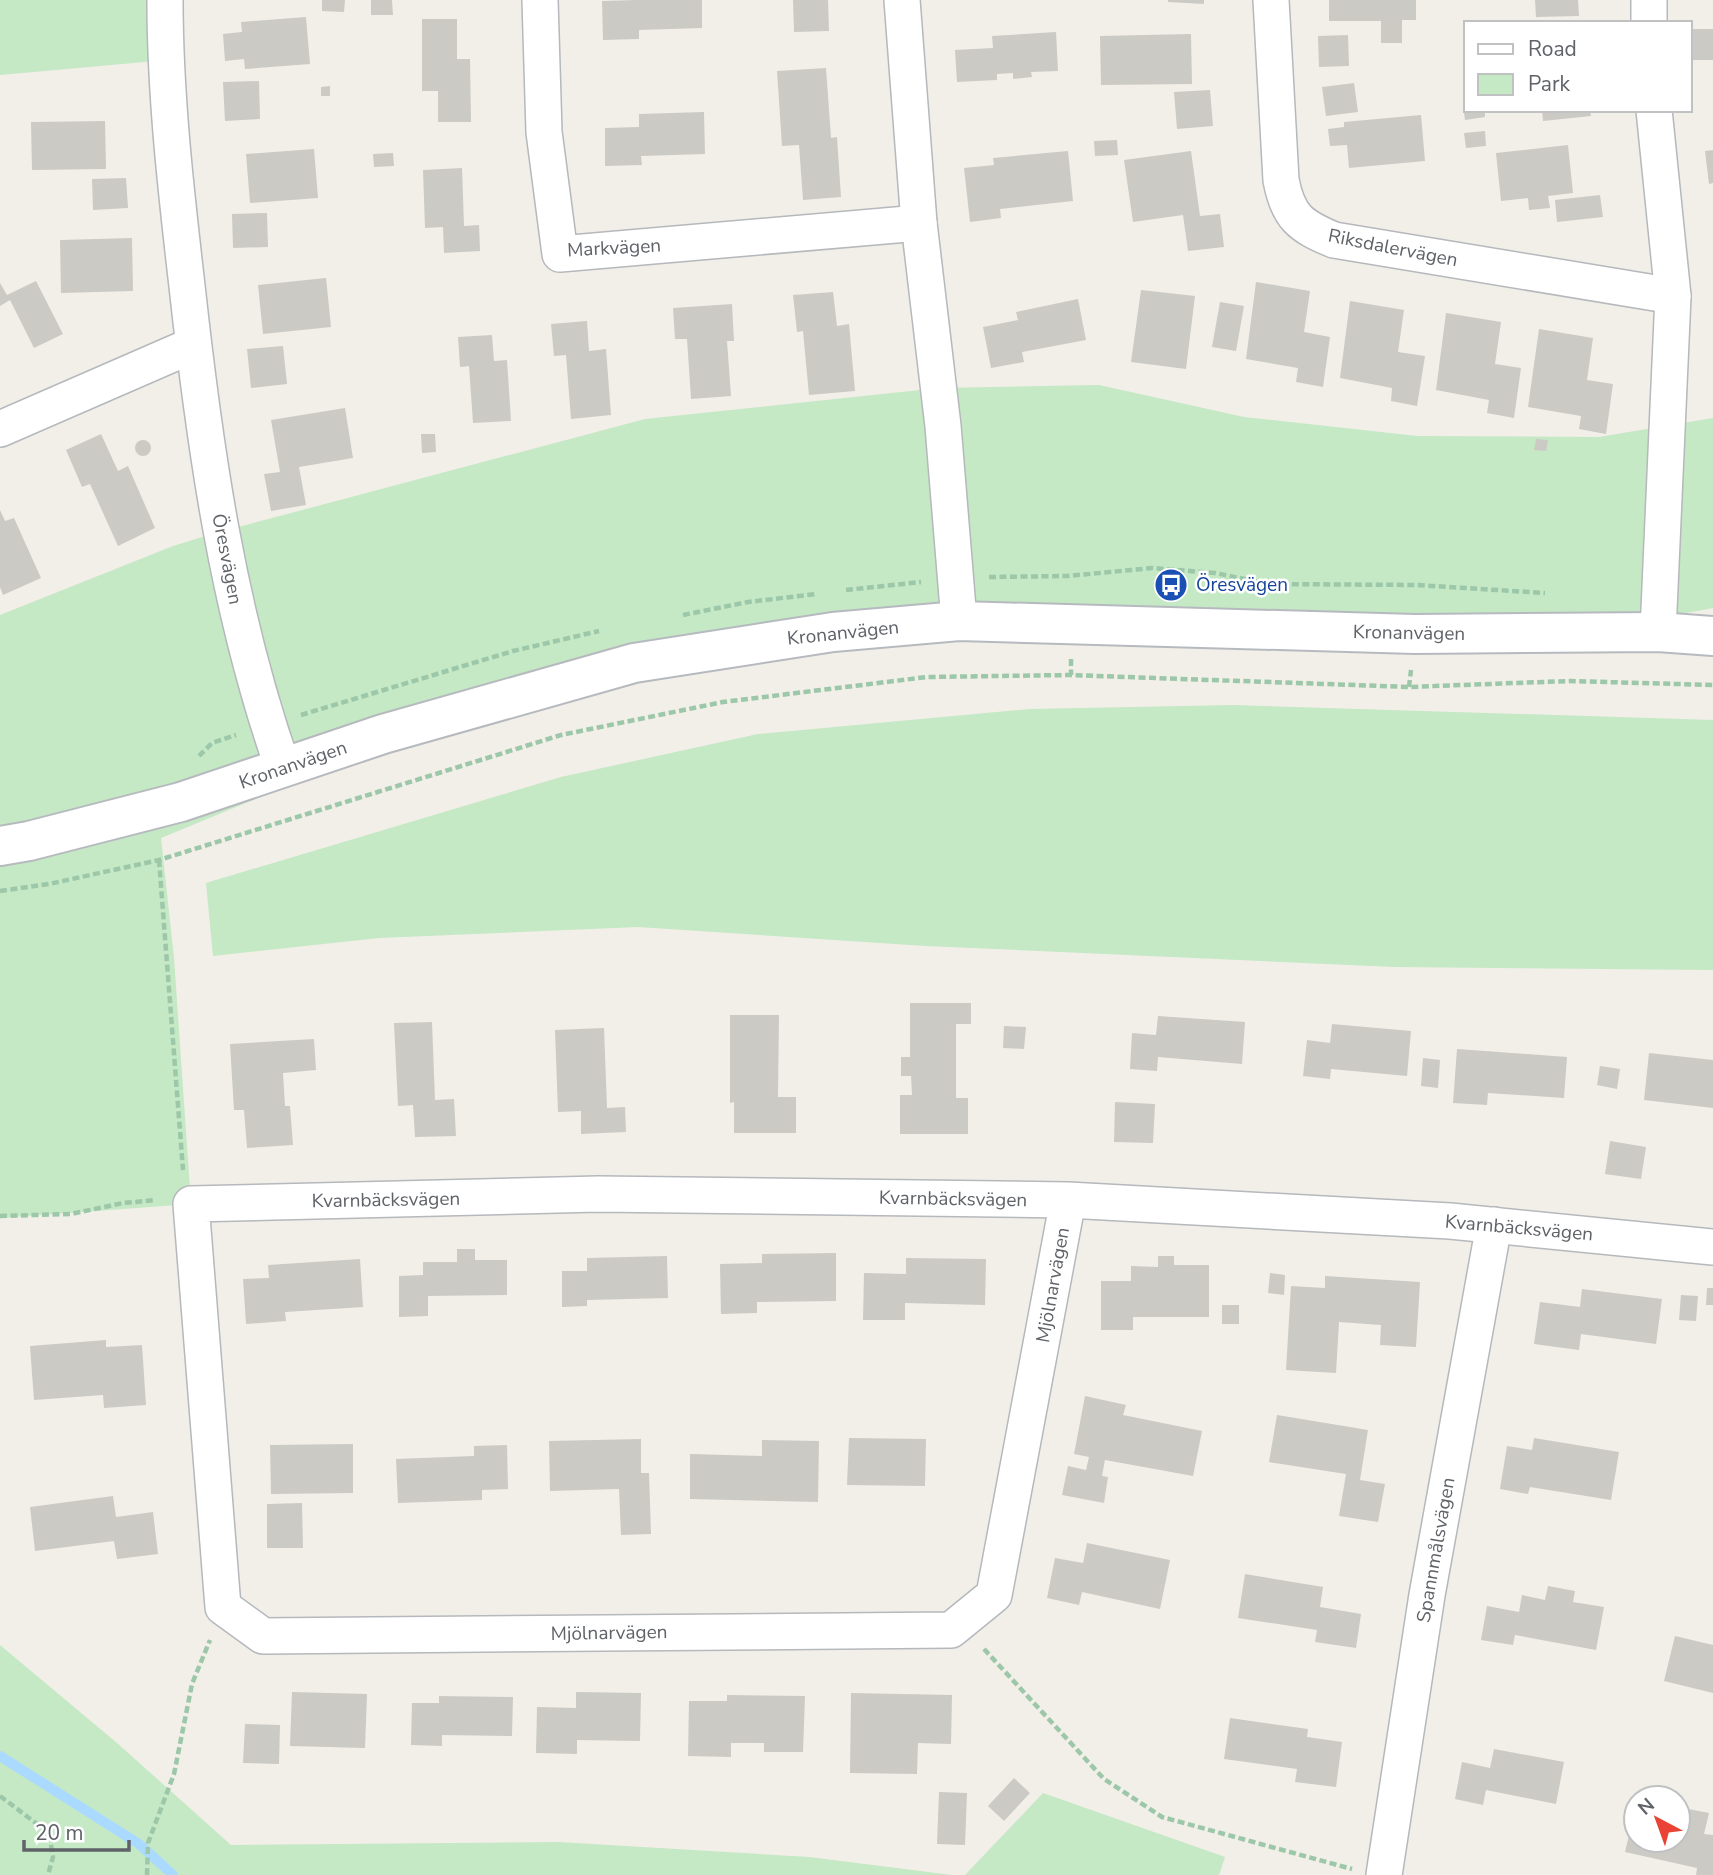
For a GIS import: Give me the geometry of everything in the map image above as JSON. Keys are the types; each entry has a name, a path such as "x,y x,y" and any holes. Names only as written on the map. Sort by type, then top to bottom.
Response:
{"street":[{"name":"Öresvägen","path":"165,0 176,193 193,345 220,534 240,628 283,768"},
{"name":"Markvägen","path":"540,0 544,132 560,254 919,223"},
{"path":"902,0 919,223 943,426 960,621"},
{"name":"Riksdalervägen","path":"1271,0 1281,180 1285,203 1304,228 1334,240 1673,296"},
{"path":"1649,0 1649,21"},
{"path":"1654,112 1673,296 1658,632"},
{"path":"0,429 193,345"},
{"name":"Kronanvägen","path":"0,846 181,802 383,734 634,663 833,632 960,621 1415,634 1658,632 1713,636"},
{"path":"180,1193 223,1607"},
{"name":"Kvarnbäcksvägen","path":"180,1193 598,1194 1068,1200 1494,1225 1713,1247"},
{"name":"Mjölnarvägen","path":"223,1607 263,1636 951,1630 995,1595 1068,1200"},
{"name":"Spannmålsvägen","path":"1373,1873 1494,1225"}],"path":[{"path":"0,891 49,884 159,860 561,735 723,702 927,677 1071,676 1409,687 1569,681 1713,684"},
{"path":"0,1216 71,1214 180,1193 159,860"},
{"path":"148,1875 148,1843 174,1774 192,1684 223,1607"},
{"path":"951,1630 972,1636 1104,1779 1162,1817 1373,1873"},
{"path":"0,1796 49,1833 53,1857 48,1875"}],"green space":[{"path":"0,0 166,0 167,60 0,75"},
{"path":"1099,385 1244,417 1417,436 1599,437 1713,418 1713,608 1600,629 975,620 479,707 161,838 174,958 191,1204 0,1218 0,615 173,546 212,534 645,419 939,388"},
{"path":"1234,705 1713,720 1713,970 1395,967 926,946 638,927 379,938 213,956 206,883 561,777 758,734 1030,709"},
{"path":"0,1645 117,1743 231,1845 559,1842 809,1857 952,1875 0,1875"},
{"path":"1043,1793 1225,1857 1219,1875 965,1875"}],"building":[{"path":"322,0 345,0 344,12 322,11"},
{"path":"371,0 392,0 393,15 371,15"},
{"path":"702,0 702,28 639,30 639,39 603,40 602,1"},
{"path":"793,0 828,0 829,31 794,32"},
{"path":"1204,0 1204,4 1168,2"},
{"path":"1329,0 1416,0 1416,20 1402,20 1402,43 1381,43 1381,21 1329,21"},
{"path":"1535,0 1578,0 1579,16 1536,17"},
{"path":"306,17 310,64 245,69 244,59 225,61 223,34 242,32 241,22"},
{"path":"422,19 457,19 457,59 470,59 471,122 438,122 438,91 422,91"},
{"path":"1692,29 1713,29 1713,60 1692,60"},
{"path":"1056,32 1058,71 1031,72 1032,77 1013,79 1013,73 997,74 997,80 957,82 955,50 993,48 992,36"},
{"path":"1191,34 1192,84 1101,85 1100,36"},
{"path":"1348,35 1349,66 1319,67 1318,36"},
{"path":"826,68 831,138 837,137 841,197 803,200 799,145 782,146 777,71"},
{"path":"259,81 260,119 225,121 223,82"},
{"path":"1354,83 1358,112 1326,116 1322,87"},
{"path":"330,86 330,96 321,96 321,87"},
{"path":"1210,90 1213,126 1177,129 1174,92"},
{"path":"704,112 705,154 641,156 642,165 605,166 605,128 639,127 639,114"},
{"path":"1464,112 1485,112 1485,117 1465,120"},
{"path":"1542,112 1590,112 1591,116 1543,121"},
{"path":"1421,115 1425,161 1349,168 1347,145 1330,146 1328,129 1344,127 1344,122"},
{"path":"105,121 106,169 32,170 31,122"},
{"path":"1485,131 1486,146 1466,148 1464,133"},
{"path":"1117,140 1118,155 1095,156 1094,141"},
{"path":"1568,145 1573,193 1548,196 1550,208 1529,210 1528,198 1501,201 1496,153"},
{"path":"314,149 318,198 250,203 246,154"},
{"path":"1713,150 1713,183 1709,184 1705,151"},
{"path":"1068,151 1073,201 1000,209 1001,218 970,222 964,168 994,165 993,158"},
{"path":"1191,151 1200,216 1220,214 1224,247 1188,251 1183,215 1133,222 1124,160"},
{"path":"393,153 394,166 374,167 373,154"},
{"path":"462,168 464,226 479,225 480,251 444,253 443,227 425,228 423,170"},
{"path":"126,178 128,208 93,210 92,179"},
{"path":"1600,195 1603,217 1557,222 1555,200"},
{"path":"267,213 268,247 233,248 232,214"},
{"path":"132,238 133,291 61,293 60,240"},
{"path":"326,278 331,327 263,334 258,285"},
{"path":"36,281 63,334 34,348 10,300 0,306 0,283 7,295"},
{"path":"1256,282 1310,291 1304,332 1330,337 1323,387 1296,382 1298,368 1246,359"},
{"path":"1141,290 1195,296 1186,369 1131,362"},
{"path":"833,292 837,326 849,324 855,391 809,395 803,331 797,332 793,295"},
{"path":"1078,299 1086,340 1022,352 1024,362 991,368 983,327 1018,320 1016,312"},
{"path":"1350,301 1404,310 1398,352 1425,356 1417,406 1391,401 1392,388 1340,378"},
{"path":"1220,302 1244,306 1236,351 1212,347"},
{"path":"732,304 734,341 727,341 731,396 691,399 687,339 675,339 673,308"},
{"path":"1446,313 1501,322 1495,364 1521,368 1514,418 1487,413 1489,400 1436,390"},
{"path":"587,321 589,351 606,349 611,415 571,419 566,355 554,356 551,324"},
{"path":"1539,329 1593,338 1587,380 1613,384 1606,434 1579,429 1581,416 1528,407"},
{"path":"492,335 494,361 507,360 511,421 473,423 469,366 460,367 458,337"},
{"path":"283,346 287,384 251,388 247,349"},
{"path":"345,408 353,458 299,467 306,505 271,511 264,474 280,472 271,420"},
{"path":"101,434 118,471 128,466 155,528 118,546 90,484 82,487 66,450"},
{"path":"421,434 435,434 436,452 422,453"},
{"path":"1536,439 1548,440 1546,451 1534,450"},
{"path":"143,440 149,442 149,454 143,456 137,454 135,448 137,442"},
{"path":"0,510 5,521 14,518 41,578 3,595 0,587"},
{"path":"910,1003 971,1003 971,1024 956,1024 956,1098 968,1098 968,1134 900,1134 900,1095 912,1095 911,1076 901,1076 901,1057 910,1057"},
{"path":"730,1015 779,1015 778,1097 796,1097 796,1133 734,1133 734,1102 730,1103"},
{"path":"1158,1016 1245,1022 1242,1064 1158,1057 1157,1071 1130,1069 1132,1033 1156,1035"},
{"path":"432,1022 435,1100 454,1099 456,1136 415,1137 413,1105 398,1106 394,1023"},
{"path":"1332,1024 1411,1031 1407,1076 1331,1069 1330,1079 1303,1076 1307,1040 1330,1043"},
{"path":"1004,1026 1026,1027 1024,1049 1003,1048"},
{"path":"604,1028 607,1108 625,1107 626,1132 581,1134 581,1111 558,1112 555,1030"},
{"path":"314,1039 316,1070 283,1073 285,1106 290,1106 293,1145 247,1148 244,1110 234,1110 230,1044"},
{"path":"1457,1049 1567,1057 1564,1098 1488,1093 1487,1105 1453,1103"},
{"path":"1649,1053 1713,1060 1713,1108 1644,1100"},
{"path":"1423,1058 1440,1060 1438,1088 1421,1086"},
{"path":"1600,1066 1620,1069 1617,1089 1597,1085"},
{"path":"1115,1102 1155,1104 1153,1143 1114,1142"},
{"path":"1610,1141 1646,1147 1641,1179 1605,1174"},
{"path":"457,1249 475,1249 475,1260 507,1260 507,1295 428,1296 428,1316 399,1317 399,1276 423,1275 423,1262 457,1262"},
{"path":"836,1253 836,1301 757,1302 757,1313 721,1314 720,1264 762,1263 762,1254"},
{"path":"667,1256 668,1298 587,1300 587,1306 562,1307 562,1271 587,1271 587,1258"},
{"path":"1158,1256 1174,1256 1174,1265 1209,1265 1209,1317 1133,1317 1133,1330 1101,1330 1101,1281 1131,1281 1131,1266 1158,1267"},
{"path":"906,1258 986,1259 985,1305 905,1303 905,1320 863,1320 864,1273 906,1274"},
{"path":"360,1259 363,1307 285,1312 286,1321 246,1324 243,1279 269,1278 268,1265"},
{"path":"1270,1273 1285,1275 1284,1295 1268,1293"},
{"path":"1325,1276 1420,1282 1416,1347 1380,1345 1381,1325 1339,1322 1336,1373 1286,1370 1291,1286 1325,1288"},
{"path":"1707,1288 1713,1288 1713,1305 1706,1305"},
{"path":"1582,1289 1662,1299 1656,1344 1581,1334 1579,1350 1534,1344 1540,1302 1580,1307"},
{"path":"1681,1295 1698,1296 1696,1321 1679,1320"},
{"path":"1222,1305 1239,1305 1239,1324 1222,1324"},
{"path":"106,1340 106,1347 142,1345 146,1405 104,1408 103,1395 34,1400 30,1346"},
{"path":"1085,1396 1126,1405 1123,1415 1202,1431 1193,1476 1105,1460 1102,1476 1108,1477 1104,1503 1062,1495 1068,1466 1086,1470 1089,1457 1074,1454"},
{"path":"1277,1415 1368,1430 1360,1480 1385,1484 1378,1522 1339,1516 1346,1474 1269,1462"},
{"path":"849,1438 926,1439 925,1486 847,1485"},
{"path":"1534,1438 1619,1452 1611,1500 1530,1487 1528,1494 1500,1489 1507,1446 1532,1450"},
{"path":"641,1439 641,1473 649,1473 651,1534 621,1535 619,1489 550,1491 549,1441"},
{"path":"762,1440 819,1441 818,1502 690,1499 690,1454 762,1456"},
{"path":"353,1444 353,1493 271,1494 270,1445"},
{"path":"507,1445 508,1489 482,1490 482,1500 398,1503 396,1459 474,1456 474,1446"},
{"path":"113,1496 116,1517 153,1512 158,1554 117,1559 114,1541 35,1551 30,1507"},
{"path":"302,1503 303,1548 267,1548 267,1504"},
{"path":"1087,1543 1170,1560 1160,1609 1082,1592 1079,1605 1047,1598 1055,1558 1083,1563"},
{"path":"1245,1574 1323,1587 1320,1607 1361,1614 1356,1648 1315,1642 1317,1630 1238,1618"},
{"path":"1548,1586 1575,1591 1573,1602 1604,1607 1596,1650 1515,1635 1513,1645 1481,1640 1487,1606 1519,1612 1522,1595 1545,1600"},
{"path":"1675,1636 1713,1645 1713,1693 1664,1681"},
{"path":"292,1692 367,1694 365,1748 290,1746"},
{"path":"576,1692 641,1693 640,1741 577,1740 577,1754 536,1753 537,1707 576,1708"},
{"path":"851,1693 952,1695 951,1744 918,1743 917,1774 850,1773"},
{"path":"727,1695 805,1696 803,1752 764,1752 764,1743 731,1743 731,1757 688,1756 689,1701 727,1701"},
{"path":"439,1696 513,1697 512,1736 442,1735 442,1746 411,1745 412,1703 439,1703"},
{"path":"1230,1718 1308,1729 1307,1737 1342,1742 1336,1787 1295,1782 1297,1769 1224,1759"},
{"path":"245,1724 280,1725 279,1764 243,1763"},
{"path":"1494,1749 1564,1762 1556,1804 1486,1790 1483,1805 1455,1799 1462,1762 1490,1768"},
{"path":"1014,1778 1030,1793 1004,1821 988,1806"},
{"path":"939,1792 967,1793 965,1845 937,1844"},
{"path":"1692,1810 1709,1813 1704,1834 1713,1835 1713,1875 1696,1875 1697,1868 1634,1854 1692,1854"}],"waterway":[{"path":"0,1756 139,1844 173,1875"}],"place":[{"name":"Öresvägen","path":"1171,585"}]}
